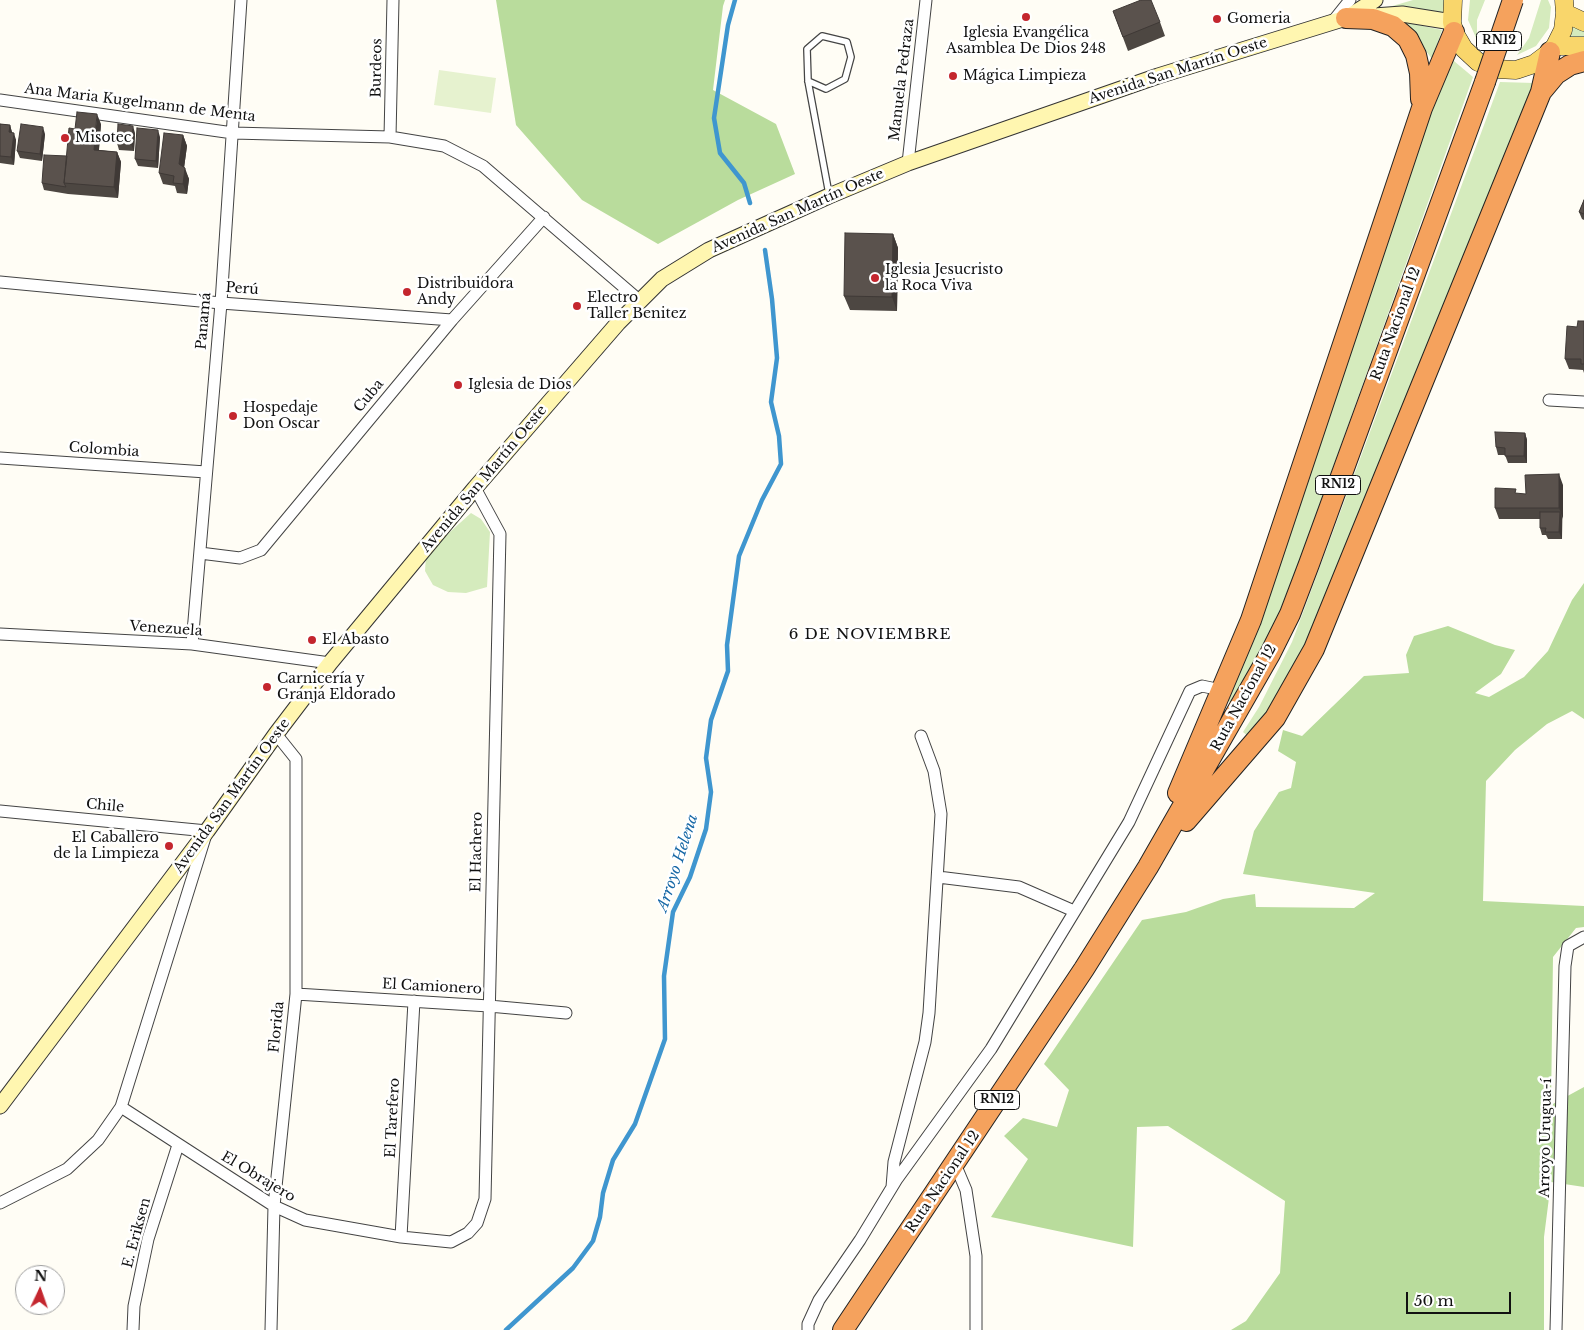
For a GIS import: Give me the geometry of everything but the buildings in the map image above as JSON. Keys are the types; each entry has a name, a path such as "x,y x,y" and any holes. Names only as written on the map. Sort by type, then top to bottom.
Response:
{"highway":[{"name":"Ruta Nacional 12","path":"843,1330 1084,970 1148,867 1270,654 1290,614 1485,82 1513,0"},
{"path":"1343,13 1373,18 1393,26 1408,39 1416,55 1420,73 1422,108"},
{"path":"1148,867 1251,620 1422,108 1453,27"},
{"path":"1148,867 1208,794 1275,718 1314,649 1541,92 1552,49"},
{"path":"1541,92 1556,74 1570,65 1584,61"}],"main road":[{"path":"1343,13 1375,0"},
{"path":"1453,0 1453,27 1464,49 1478,62 1496,69 1516,70 1534,64 1552,49 1563,30 1565,6"},
{"path":"1565,6 1584,22"},
{"name":"Avenida San Martín Oeste","path":"0,1106 207,831 276,734 330,663 475,488 640,301 662,279 709,250 908,163 1343,13"},
{"path":"1343,13 1402,14 1453,27"},
{"path":"1552,49 1584,46"}],"street":[{"name":"Panamá","path":"192,644 220,303 241,0"},
{"name":"Burdeos","path":"390,137 393,0"},
{"name":"Manuela Pedraza","path":"908,163 926,0"},
{"name":"Ana Maria Kugelmann de Menta","path":"0,100 233,132 390,137 444,146 483,166 640,301"},
{"name":"Cuba","path":"200,553 240,558 260,550 452,320 544,217"},
{"name":"Perú","path":"0,282 220,303 452,320"},
{"path":"1549,400 1584,402"},
{"name":"Colombia","path":"0,458 206,472"},
{"name":"El Hachero","path":"475,488 500,534 485,1199 477,1223"},
{"name":"Venezuela","path":"0,634 192,644 330,663"},
{"path":"808,1330 808,1324 819,1300 860,1240 891,1189 991,1049 1129,822 1190,691 1202,686 1221,690"},
{"name":"Florida","path":"271,1330 274,1206 296,994 296,759 276,734"},
{"path":"891,1189 894,1162 925,1042 929,1013 942,814 934,770 921,736"},
{"name":"Chile","path":"0,811 207,831"},
{"path":"0,1203 66,1169 98,1140 121,1107 207,831"},
{"path":"938,877 1019,887 1074,911"},
{"name":"Arroyo Urugua-í","path":"1556,1330 1565,966 1568,946 1584,937"},
{"name":"El Camionero","path":"296,994 489,1006 566,1013"},
{"name":"El Tarefero","path":"401,1237 414,1001"},
{"name":"El Obrajero","path":"121,1107 274,1206 305,1220 401,1237 451,1242 468,1233 477,1223"},
{"name":"E. Eriksen","path":"133,1330 134,1306 148,1239 178,1145"},
{"path":"955,1164 966,1190 976,1256 976,1330"}],"lane":[{"path":"808,81 826,89 845,79 851,58 847,42 822,36 806,48 808,81 829,196"}],"green space":[{"path":"496,0 725,0 713,90 776,124 795,174 738,200 658,244 582,200 516,125"},
{"path":"1413,0 1448,0 1445,15 1382,9"},
{"path":"1470,0 1485,0 1477,20 1477,40 1468,20"},
{"path":"1541,0 1548,0 1551,7 1549,28 1536,46 1517,55 1529,38"},
{"path":"1404,22 1442,30 1432,59"},
{"path":"1572,22 1584,29 1584,37 1566,37"},
{"path":"1448,56 1473,77 1300,559 1263,653 1233,704 1228,701 1285,551"},
{"path":"439,70 496,78 491,113 434,105"},
{"path":"1500,82 1534,83 1305,646 1270,713 1250,738 1243,732 1259,707 1292,642"},
{"path":"471,513 481,519 490,532 487,587 466,593 448,592 433,585 425,571 426,556"},
{"path":"1584,583 1584,719 1572,711 1547,724 1515,750 1486,781 1483,901 1584,906 1584,927 1576,928 1553,957 1551,1105 1584,1087 1584,1187 1551,1182 1544,1237 1544,1330 1231,1330 1246,1321 1280,1273 1285,1201 1168,1126 1137,1127 1133,1247 991,1217 1028,1159 1004,1136 1023,1118 1057,1127 1069,1090 1044,1064 1142,920 1186,912 1223,899 1255,894 1256,907 1354,908 1375,893 1243,874 1254,831 1279,792 1291,788 1296,762 1278,751 1283,730 1302,736 1364,676 1409,673 1406,655 1414,636 1448,626 1495,645 1515,650 1501,674 1475,693 1489,697 1524,677 1548,651 1572,600"}],"waterway":[{"name":"Arroyo Helena","path":"735,0 728,25 714,118 720,153 744,183 750,203"},
{"name":"Arroyo Helena","path":"506,1330 573,1268 593,1241 600,1217 603,1193 613,1160 635,1124 665,1039 664,976 673,912 690,877 706,829 711,792 706,758 711,720 728,671 727,645 739,556 762,500 781,464 779,436 771,402 777,358 772,299 765,250"}],"place":[{"name":"Iglesia Evangélica Asamblea De Dios 248","path":"1026,17"},
{"name":"Gomeria","path":"1217,19"},
{"name":"Mágica Limpieza","path":"953,76"},
{"name":"Misotec","path":"65,138"},
{"name":"Iglesia Jesucristo la Roca Viva","path":"875,278"},
{"name":"Distribuidora Andy","path":"407,292"},
{"name":"Electro Taller Benitez","path":"577,306"},
{"name":"Iglesia de Dios","path":"458,385"},
{"name":"Hospedaje Don Oscar","path":"233,416"},
{"name":"El Abasto","path":"312,640"},
{"name":"Carnicería y Granja Eldorado","path":"267,687"},
{"name":"El Caballero de la Limpieza","path":"169,846"}],"district":[{"name":"6 DE NOVIEMBRE","path":"870,635"}]}
